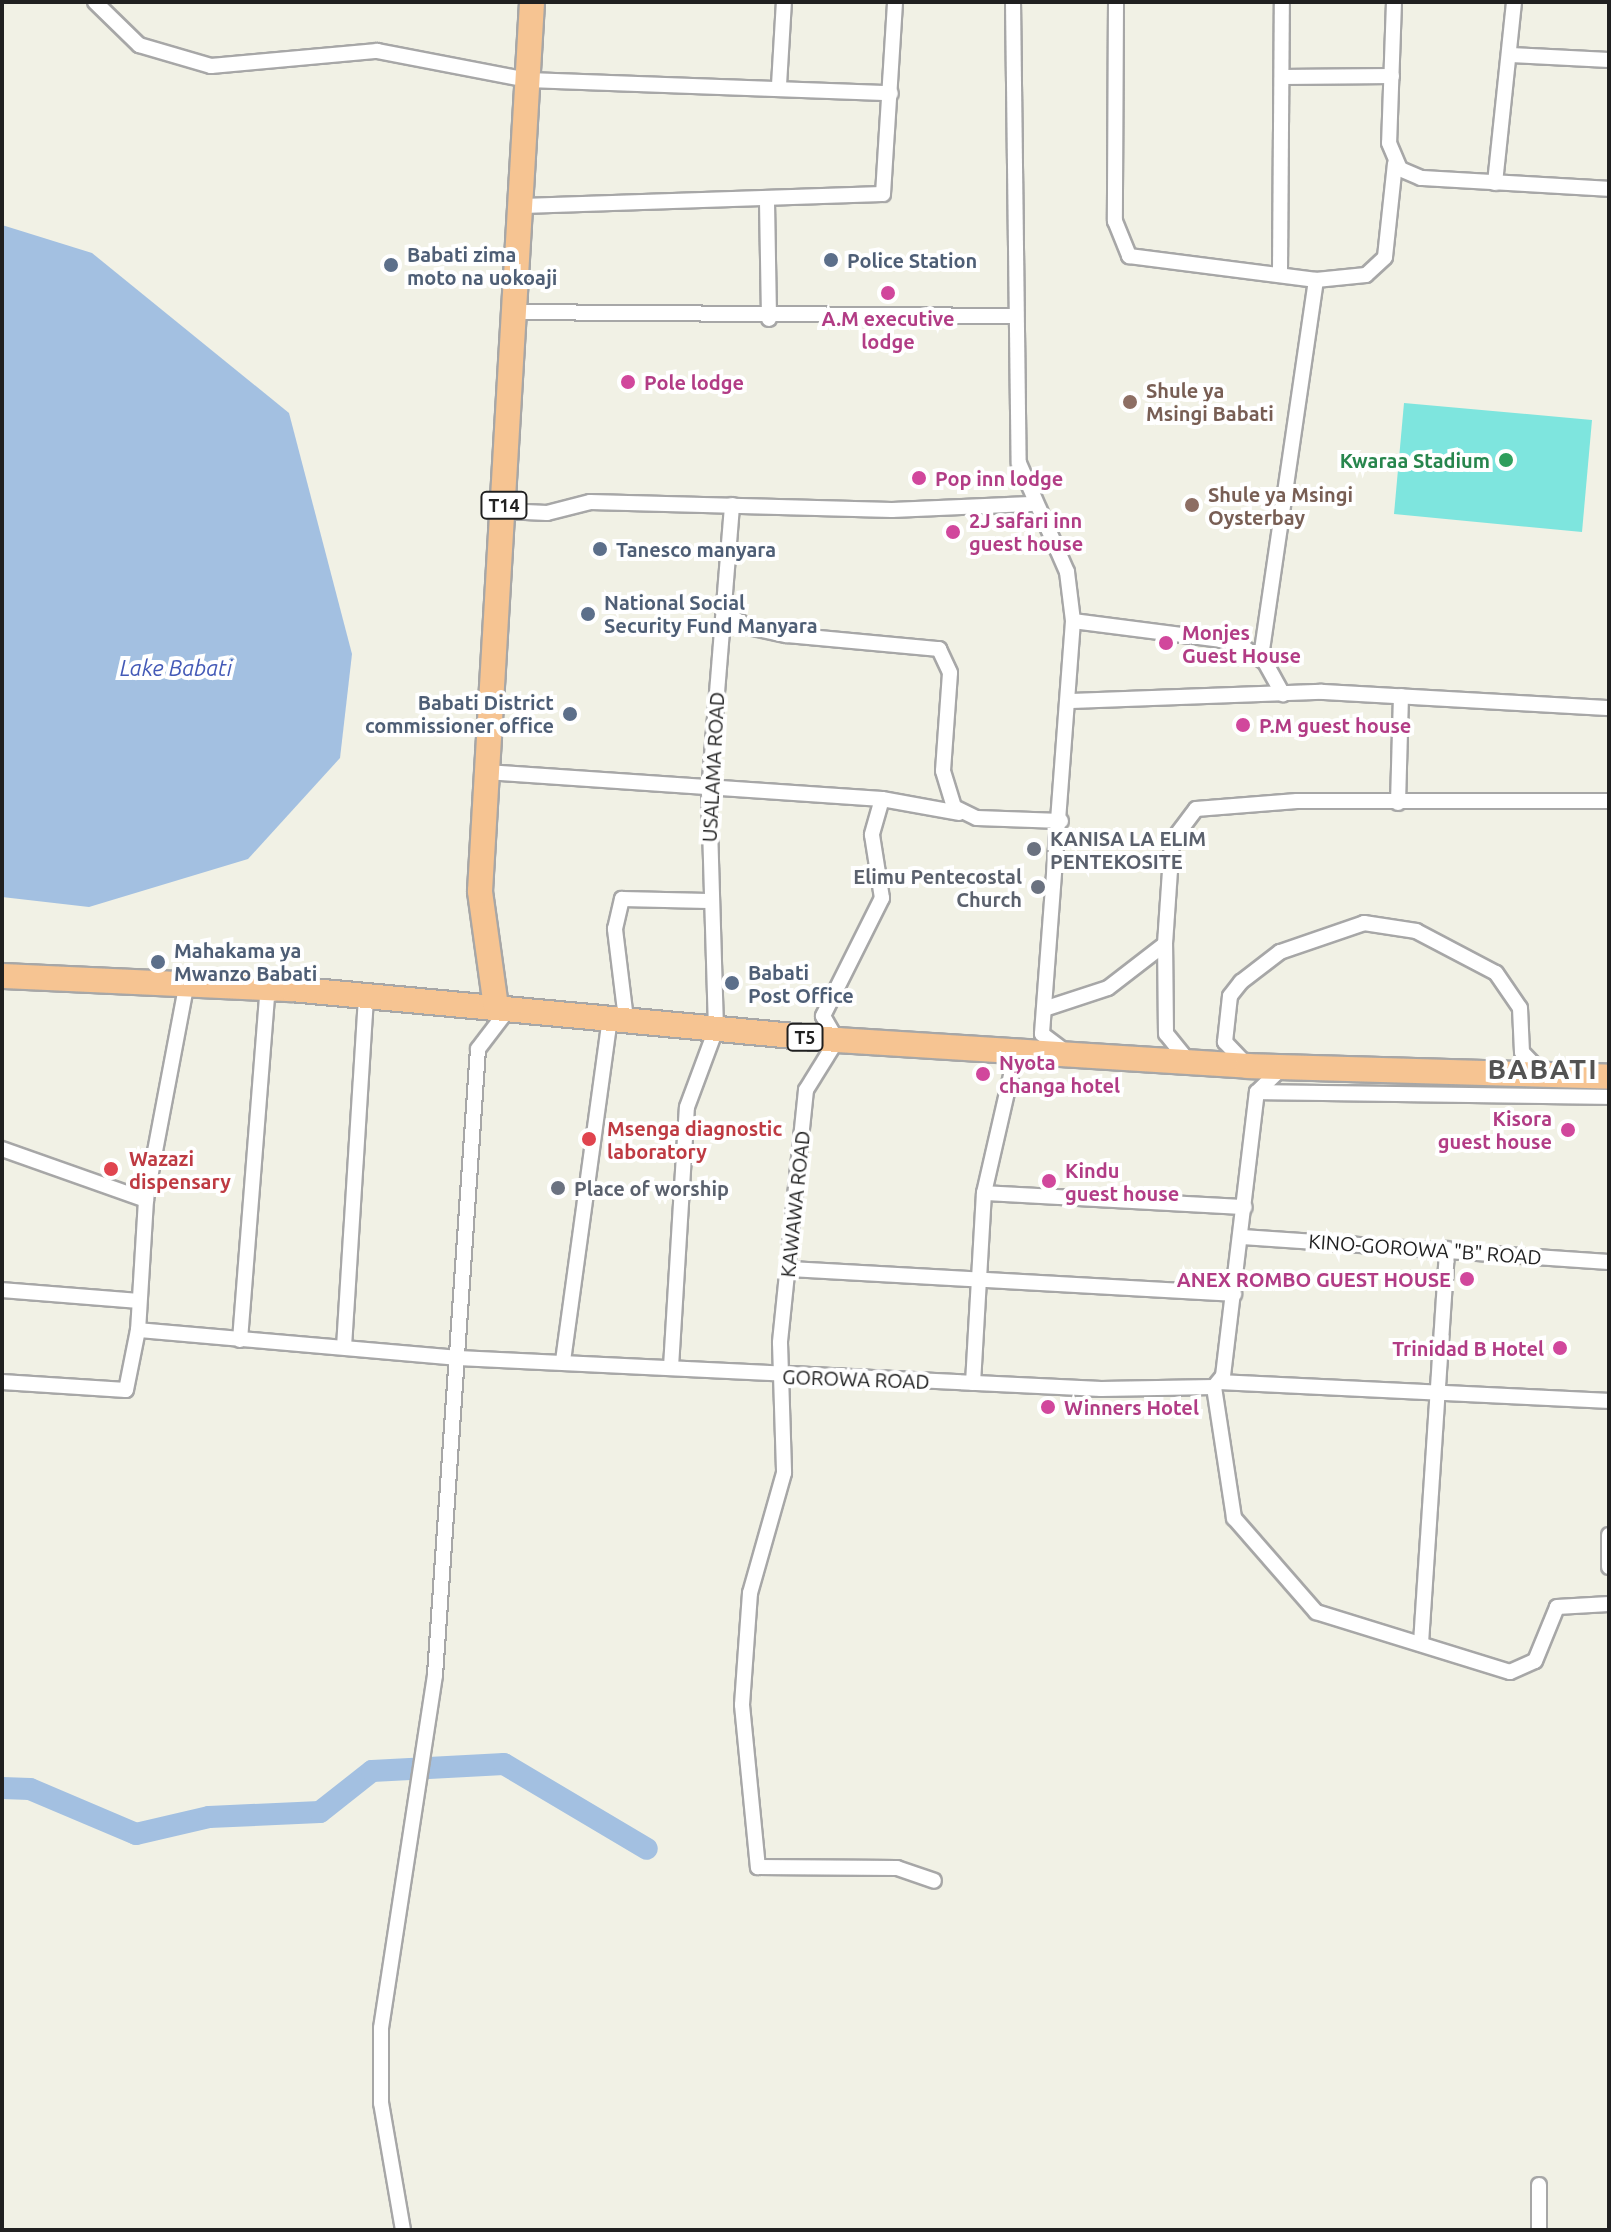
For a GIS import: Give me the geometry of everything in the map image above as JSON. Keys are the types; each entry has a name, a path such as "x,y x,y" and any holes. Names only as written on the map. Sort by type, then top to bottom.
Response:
{"highway":[{"name":"T14","path":"502,1009 480,891 532,2"},
{"name":"T14","path":"480,891 504,990 553,1012"},
{"name":"T5","path":"2,976 291,989 837,1040 1248,1066 1550,1084 1579,1076 1609,1077"}],"street":[{"path":"95,2 139,45 211,66 377,51 528,80 779,85 891,93"},
{"path":"779,85 784,2"},
{"path":"522,206 767,202 883,194 895,2"},
{"path":"1013,2 1013,316 1019,463 1031,504 1064,564 1073,621 1071,701 1042,1034 1067,1053"},
{"path":"1116,2 1115,221 1121,251 1140,260 1280,270 1316,280 1366,275 1385,257 1395,164 1392,76 1394,2"},
{"path":"1280,270 1282,2"},
{"path":"1495,183 1511,55 1514,2"},
{"path":"1511,55 1609,60"},
{"path":"1282,77 1392,76"},
{"path":"1395,164 1421,178 1609,189"},
{"path":"767,202 769,319"},
{"path":"1261,657 1316,280"},
{"path":"513,312 769,319 1013,316"},
{"path":"504,511 547,513 590,502 1031,504"},
{"name":"USALAMA ROAD","path":"716,1029 708,901 709,792 732,505"},
{"path":"723,611 748,627 787,635 939,649 950,673 944,785 959,813"},
{"path":"1073,621 1221,637 1261,657 1283,694"},
{"path":"1071,701 1283,694 1401,696 1609,708"},
{"path":"1398,803 1401,696"},
{"path":"486,772 709,792 882,799 959,813 1061,821"},
{"path":"837,1040 823,1016 882,898 872,835 882,799"},
{"path":"1189,1062 1166,1034 1165,944 1172,841 1196,809 1609,801"},
{"path":"563,1361 618,1018 615,929 622,899 708,901"},
{"path":"1248,1066 1225,1042 1230,996 1241,982 1280,952 1364,923 1416,931 1496,973 1520,1008 1522,1052 1550,1084"},
{"path":"1044,1009 1108,988 1165,944"},
{"path":"2,1382 126,1390 138,1330 146,1200 187,982"},
{"path":"240,1340 267,995 291,989"},
{"path":"344,1347 366,998"},
{"path":"403,2230 381,2103 381,2028 435,1675 478,1049 502,1009"},
{"path":"671,1367 687,1107 716,1029"},
{"name":"KAWAWA ROAD","path":"837,1040 806,1090 779,1376 784,1473 750,1593 742,1695 756,1862 897,1868 934,1881"},
{"path":"973,1383 984,1193 1017,1049"},
{"path":"1284,1067 1257,1092 1242,1237 1217,1385 1227,1501 1248,1540 1316,1612 1362,1632 1421,1643 1510,1672 1535,1661 1557,1607 1609,1604"},
{"path":"1257,1092 1550,1084 1609,1097"},
{"path":"2,1149 146,1200"},
{"path":"984,1193 1245,1207"},
{"name":"KINO-GOROWA \"B\" ROAD","path":"1242,1237 1609,1262"},
{"path":"1421,1643 1447,1249"},
{"path":"788,1269 1234,1294"},
{"path":"2,1290 139,1301"},
{"name":"GOROWA ROAD","path":"138,1330 458,1358 671,1367 779,1376 973,1383 1217,1385 1609,1401"},
{"path":"1609,1535 1609,1567"},
{"path":"1539,2185 1539,2230"}],"shaded area":[{"path":"1404,403 1592,420 1582,532 1394,514"}],"water":[{"name":"Lake Babati","path":"2,225 92,253 289,413 352,654 340,758 248,859 89,907 2,897"}],"waterway":[{"path":"2,1788 30,1789 136,1834 209,1817 320,1812 372,1771 504,1764 647,1849"}],"place":[{"name":"Police Station","path":"831,260"},
{"name":"Babati zima moto na uokoaji","path":"391,265"},
{"name":"A.M executive lodge","path":"888,293"},
{"name":"Pole lodge","path":"628,382"},
{"name":"Shule ya Msingi Babati","path":"1130,402"},
{"name":"Kwaraa Stadium","path":"1506,460"},
{"name":"Pop inn lodge","path":"919,478"},
{"name":"Shule ya Msingi Oysterbay","path":"1192,505"},
{"name":"2J safari inn guest house","path":"953,532"},
{"name":"Tanesco manyara","path":"600,549"},
{"name":"National Social Security Fund Manyara","path":"588,614"},
{"name":"Monjes Guest House","path":"1166,643"},
{"name":"Babati District commissioner office","path":"570,714"},
{"name":"P.M guest house","path":"1243,725"},
{"name":"KANISA LA ELIM PENTEKOSITE","path":"1034,849"},
{"name":"Elimu Pentecostal Church","path":"1038,887"},
{"name":"Mahakama ya Mwanzo Babati","path":"158,962"},
{"name":"Babati Post Office","path":"732,983"},
{"name":"Nyota changa hotel","path":"983,1074"},
{"name":"Kisora guest house","path":"1568,1130"},
{"name":"Msenga diagnostic laboratory","path":"589,1139"},
{"name":"Wazazi dispensary","path":"111,1169"},
{"name":"Kindu guest house","path":"1049,1181"},
{"name":"Place of worship","path":"558,1188"},
{"name":"ANEX ROMBO GUEST HOUSE","path":"1467,1279"},
{"name":"Trinidad B Hotel","path":"1560,1348"},
{"name":"Winners Hotel","path":"1048,1407"}],"district":[{"name":"BABATI","path":"1543,1069"}]}
